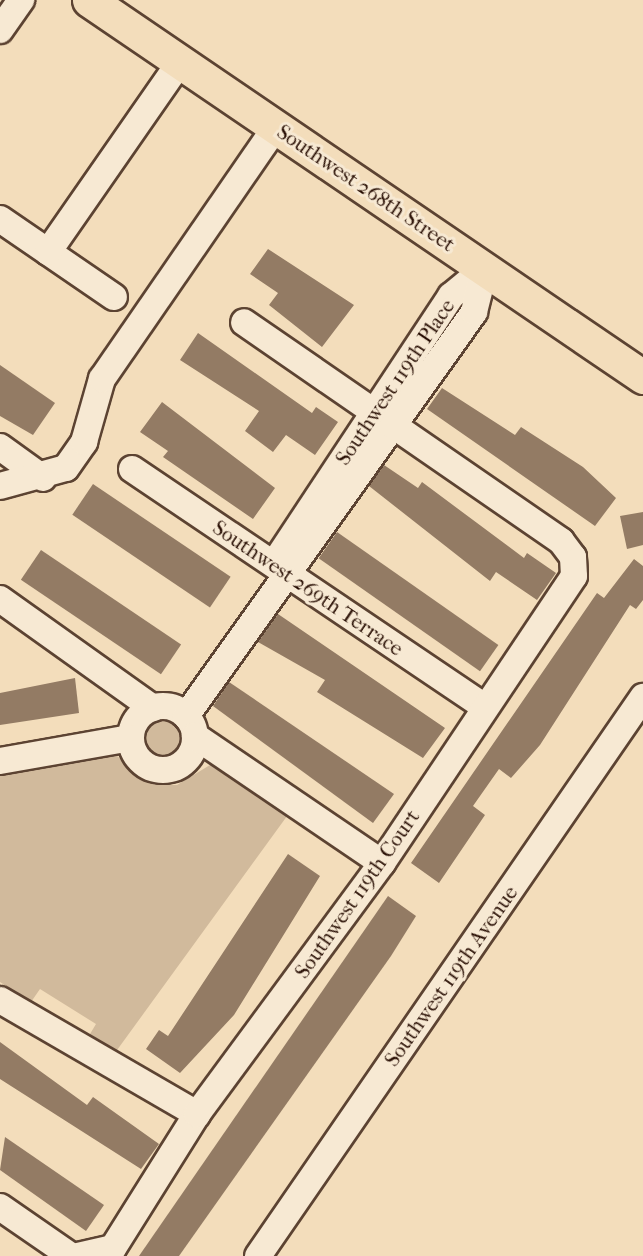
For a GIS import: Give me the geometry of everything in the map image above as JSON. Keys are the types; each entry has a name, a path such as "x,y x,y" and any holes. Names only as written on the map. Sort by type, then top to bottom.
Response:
{"main road":[{"name":"Southwest 268th Street","path":"89,0 643,377"}],"street":[{"path":"0,30 21,0"},
{"path":"48,252 180,62"},
{"path":"0,486 43,478 66,468 85,442 102,379 276,127"},
{"path":"0,219 114,297"},
{"name":"Southwest 119th Place","path":"387,416 401,372 451,296 485,268"},
{"name":"Southwest 119th Place","path":"178,717 387,416 423,387 474,312 485,268"},
{"path":"244,322 387,416"},
{"path":"401,372 423,387"},
{"name":"Southwest 119th Court","path":"78,1256 113,1248 197,1114 382,863 574,576 573,558 562,541 387,416"},
{"path":"0,447 43,478"},
{"name":"Southwest 269th Terrace","path":"132,469 485,707"},
{"path":"2,599 178,717 382,863"},
{"name":"Southwest 119th Avenue","path":"258,1256 643,697"},
{"path":"178,717 184,763 164,771 137,758 131,738 136,719 178,717"},
{"path":"0,761 131,738"},
{"path":"0,1000 197,1114"},
{"path":"0,1207 71,1256"}],"shaded area":[{"path":"164,715 181,722 188,739 181,756 164,763 147,756 140,739 147,722"},
{"path":"113,753 155,785 177,785 215,762 290,812 112,1057 87,1039 96,1024 40,989 31,1002 0,982 0,770"}],"building":[{"path":"268,249 354,305 322,347 269,305 278,293 250,274"},
{"path":"198,333 312,413 316,407 338,422 315,455 286,435 273,452 245,431 259,411 180,360"},
{"path":"0,365 55,403 33,435 0,416"},
{"path":"442,388 515,435 521,427 583,467 616,498 595,526 427,409"},
{"path":"162,402 275,488 253,519 163,457 168,451 140,432"},
{"path":"384,465 418,488 422,482 524,558 527,553 556,573 537,600 496,572 490,581 369,486"},
{"path":"93,484 231,577 210,608 72,515"},
{"path":"643,512 643,545 627,549 620,516"},
{"path":"337,532 498,645 480,671 319,558"},
{"path":"41,550 181,645 161,674 21,580"},
{"path":"634,559 643,566 643,600 636,609 630,605 540,745 511,778 499,769 473,806 485,815 439,883 411,863 597,593 604,598"},
{"path":"278,614 445,728 423,758 317,692 325,680 258,642"},
{"path":"75,678 79,713 0,725 0,693"},
{"path":"229,682 394,794 373,823 213,706"},
{"path":"288,854 320,876 234,1015 180,1073 146,1049 159,1030 168,1036"},
{"path":"388,896 416,916 391,956 179,1256 139,1256"},
{"path":"0,1042 87,1105 93,1097 159,1144 141,1169 0,1079"},
{"path":"5,1137 104,1205 86,1231 0,1170"}]}
